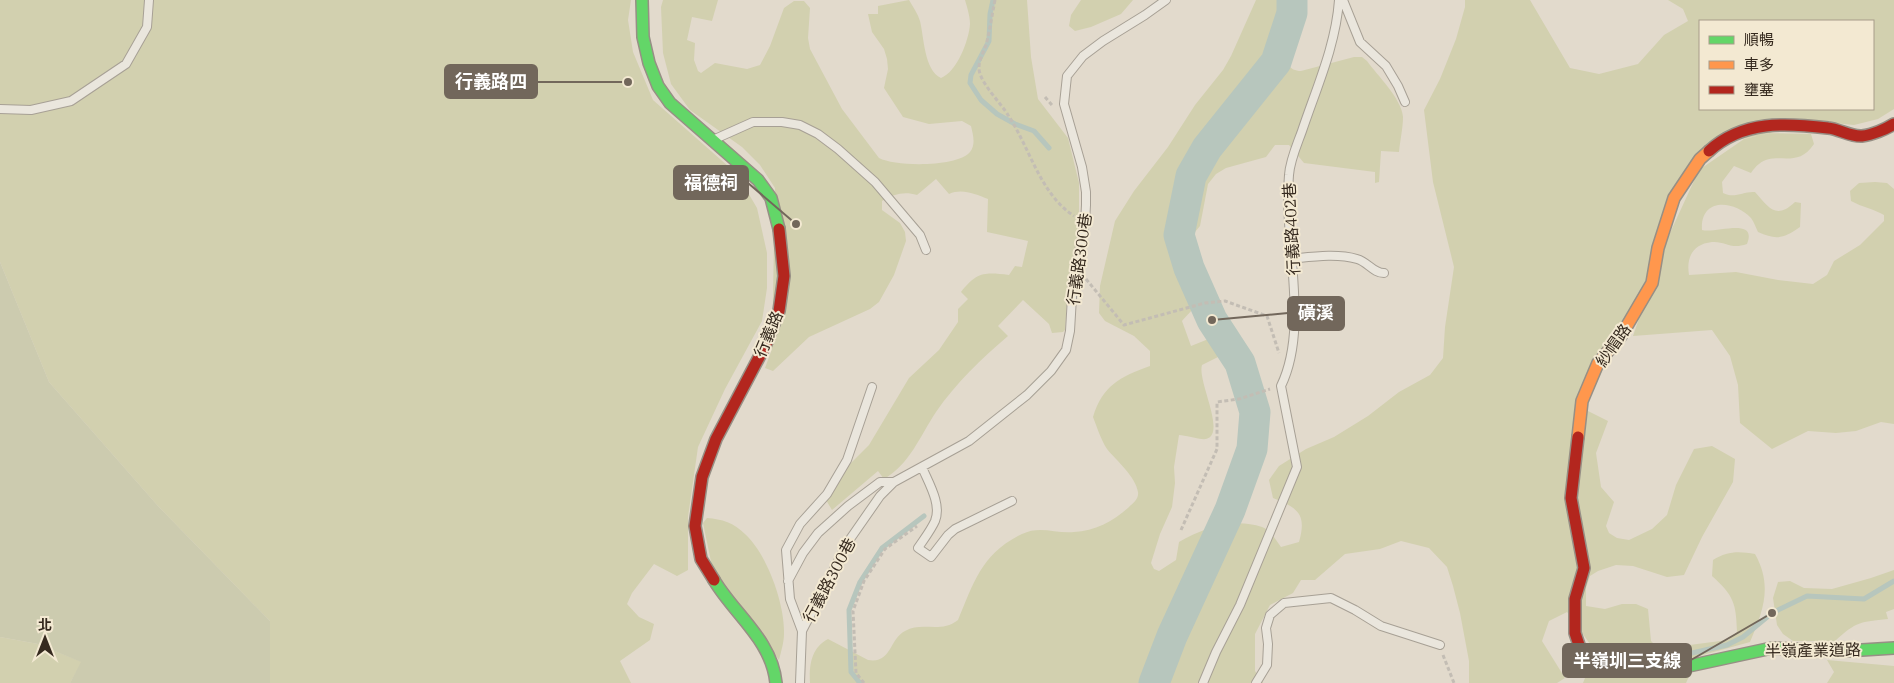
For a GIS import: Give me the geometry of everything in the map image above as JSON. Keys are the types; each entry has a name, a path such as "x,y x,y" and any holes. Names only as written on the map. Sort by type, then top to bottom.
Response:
{"street":[{"name":"行義路","path":"642,0 643,36 649,63 658,86 670,103 758,180 771,198 780,234 784,276 779,311 766,344 716,439 702,477 695,526 701,558 724,597 746,620 764,647 775,673 776,683"},
{"name":"紗帽路","path":"1674,669 1622,669 1596,662 1581,651 1575,633 1576,599 1584,568 1571,498 1581,409 1585,393 1598,363 1621,336 1652,283 1658,248 1674,198 1700,159 1714,146 1743,130 1768,124 1830,128 1861,136 1888,128 1894,124"},
{"name":"半嶺產業道路","path":"1674,669 1772,648 1846,651 1894,648"}],"lane":[{"path":"0,109 31,110 71,101 126,64 147,27 149,0"},
{"name":"行義路300巷","path":"802,631 848,542 880,496 894,482 970,441 1027,395 1055,366 1066,350 1071,296 1085,224 1086,192 1064,104 1067,76 1074,65 1090,51 1166,0"},
{"name":"行義路402巷","path":"1280,386 1286,375 1293,332 1294,284 1287,214 1289,173 1333,40 1339,0"},
{"path":"1343,0 1360,42 1386,66 1405,102"},
{"path":"713,140 753,122 782,122 800,125 838,149 875,182 920,234 926,250"},
{"path":"1290,259 1342,257 1358,259 1379,273 1384,273"},
{"path":"1203,683 1216,652 1240,605 1297,467 1280,386"},
{"path":"787,582 786,550 800,524 827,494 847,460 872,387"},
{"path":"922,467 937,510 934,522 918,548 931,557 955,529 1012,501"},
{"name":"行義路300巷","path":"800,683 802,631 790,600 787,582 803,553 818,533 848,506 880,482 894,482"},
{"path":"1256,683 1267,665 1268,644 1266,628 1270,615 1284,603 1331,598 1381,626 1440,645"}],"path":[{"path":"996,0 987,43 979,67 982,77 986,86 1001,104 1020,133 1050,194 1067,212 1085,224"},
{"path":"1076,267 1124,324 1205,303 1225,301 1266,316 1286,375"},
{"path":"1181,530 1217,449 1217,402 1239,399 1280,386"},
{"path":"864,683 856,673 854,603 864,581 885,549 937,510"},
{"path":"1440,645 1454,683"}],"shaded area":[{"path":"0,0 631,0 628,20 633,52 653,100 737,174 757,208 767,253 767,288 762,321 725,389 698,447 688,517 688,570 677,576 654,564 632,593 627,604 639,617 654,624 650,640 620,661 631,683 270,683 270,621 158,506 49,382 0,262"},
{"path":"663,0 718,0 712,21 692,17 687,40 695,43 694,60 698,71 701,73 715,63 747,69 760,65 770,46 784,8 794,1 804,1 810,8 808,38 810,49 842,109 879,158 899,163 926,164 953,161 970,152 974,139 971,126 962,121 929,124 903,117 884,88 888,69 887,59 884,49 872,32 868,14 878,14 878,6 909,0 920,21 928,61 935,74 941,78 947,75 957,62 967,38 970,21 965,0 1027,0 1031,57 1038,99 1068,138 1079,183 1079,235 1068,289 1065,330 1052,333 1049,324 1023,300 998,326 1008,336 960,381 936,412 914,449 901,466 884,479 878,471 832,510 826,500 844,470 869,445 909,378 939,350 958,322 958,309 968,299 961,292 977,277 987,274 1009,275 1015,266 1022,267 1028,241 987,232 988,199 964,192 949,194 936,179 917,195 903,193 886,199 882,201 882,210 900,223 905,232 906,241 894,275 879,302 870,309 809,337 773,371 765,368 772,349 775,188 760,165 742,147 690,110 671,84 663,53 661,7"},
{"path":"1081,0 1133,0 1121,14 1091,27 1075,31 1069,26 1071,15"},
{"path":"1256,0 1294,0 1294,38 1289,66 1297,71 1301,71 1354,57 1362,57 1398,103 1402,110 1403,121 1399,152 1381,151 1379,182 1375,183 1375,172 1304,163 1289,145 1275,145 1266,157 1226,168 1216,174 1208,184 1200,226 1189,239 1199,279 1199,295 1194,307 1182,321 1191,346 1221,334 1230,340 1232,350 1202,365 1203,383 1214,428 1212,435 1206,439 1179,435 1174,467 1175,483 1172,507 1160,534 1151,563 1154,569 1159,571 1176,560 1179,542 1208,528 1229,524 1251,524 1265,528 1281,547 1299,542 1302,525 1301,518 1289,505 1273,498 1269,480 1279,466 1306,449 1334,437 1368,416 1399,392 1430,375 1443,358 1445,327 1454,267 1433,182 1424,110 1440,79 1456,39 1465,7 1465,0 1530,0 1570,68 1599,74 1638,64 1664,35 1688,21 1683,9 1668,0 1894,0 1894,109 1878,119 1854,125 1823,122 1703,147 1646,280 1584,409 1608,421 1596,453 1601,487 1614,502 1606,526 1609,533 1617,538 1629,540 1652,529 1667,515 1676,485 1694,449 1712,446 1735,459 1733,482 1702,537 1684,575 1667,577 1633,566 1616,565 1590,576 1586,588 1586,606 1605,609 1622,604 1636,604 1648,609 1651,641 1659,649 1728,640 1737,632 1736,614 1729,595 1712,576 1713,560 1733,552 1755,554 1764,577 1765,588 1759,620 1750,642 1681,661 1600,658 1567,612 1549,621 1542,641 1565,678 1557,683 1469,683 1469,661 1460,613 1447,567 1429,548 1401,541 1380,549 1345,554 1315,580 1301,580 1293,593 1270,605 1255,634 1255,671 1263,683 810,683 812,658 818,647 828,639 868,660 882,658 896,639 905,631 918,627 945,626 958,620 981,570 997,550 1008,542 1022,534 1035,530 1074,532 1089,530 1117,517 1137,499 1138,492 1134,481 1107,449 1093,417 1102,397 1114,384 1130,374 1150,366 1150,351 1134,336 1105,321 1099,313 1100,286 1115,221 1134,191 1168,147 1195,105 1223,70"},
{"path":"1769,133 1811,134 1814,144 1801,156 1766,160 1751,173 1734,166 1722,182 1723,193 1735,195 1755,192 1764,203 1773,210 1778,211 1795,202 1801,203 1800,227 1784,236 1770,236 1758,232 1751,218 1736,208 1727,205 1712,207 1706,212 1702,230 1741,228 1749,236 1747,244 1732,246 1712,242 1700,245 1692,252 1690,257 1689,275 1736,272 1813,284 1827,275 1834,261 1860,245 1884,221 1884,215 1851,201 1850,191 1859,183 1887,183 1894,189 1894,424 1881,422 1856,431 1836,433 1808,431 1772,449 1740,423 1738,385 1730,356 1712,330 1633,336 1664,246 1699,170 1744,139"},
{"path":"707,518 728,522 737,527 761,554 778,594 784,622 784,640 779,660 714,576 703,523"},
{"path":"1894,570 1894,609 1886,612 1888,619 1854,626 1835,641 1793,641 1783,634 1777,625 1773,598 1778,582 1790,581 1804,588 1832,589"},
{"path":"0,637 38,644 82,662 70,683 0,683"},
{"path":"1827,660 1894,666 1894,683 1827,683 1834,672"},
{"path":"1589,668 1691,672 1686,683 1583,683"}],"green space":[{"path":"0,262 49,382 158,506 270,621 270,683 70,683 81,662 38,644 0,637"}],"waterway":[{"path":"993,0 990,14 989,41 971,75 970,83 981,100 997,114 1015,124 1034,131 1049,148"},
{"path":"1154,683 1172,636 1230,510 1252,449 1255,412 1240,363 1212,320 1189,268 1179,235 1191,176 1207,148 1276,62 1292,13 1292,0"},
{"path":"860,683 851,672 849,610 860,582 882,548 924,516"},
{"path":"1666,659 1727,645 1743,637 1772,613 1807,596 1864,599 1894,581"}],"traffic: fast":[{"path":"642,0 643,37 649,63 658,86 670,103 758,180 771,198 779,229"},
{"path":"714,580 760,640 773,668 776,683"},
{"path":"1668,669 1772,648 1846,651 1894,648"}],"traffic: slow":[{"path":"1578,437 1582,401 1598,363 1621,336 1652,283 1658,248 1674,198 1700,159 1709,151"}],"traffic: jam":[{"path":"1709,151 1722,141 1736,134 1765,126 1812,126 1862,136 1879,132 1894,124"},
{"path":"714,580 701,559 695,526 702,477 716,439 766,344 779,311 784,276 779,229"},
{"path":"1578,437 1571,498 1584,568 1575,599 1575,633 1581,651 1596,662 1622,669 1668,669"}],"place":[{"name":"行義路四","path":"628,82"},
{"name":"福德祠","path":"796,224"},
{"name":"磺溪","path":"1212,320"},
{"name":"半嶺圳三支線","path":"1772,613"}]}
